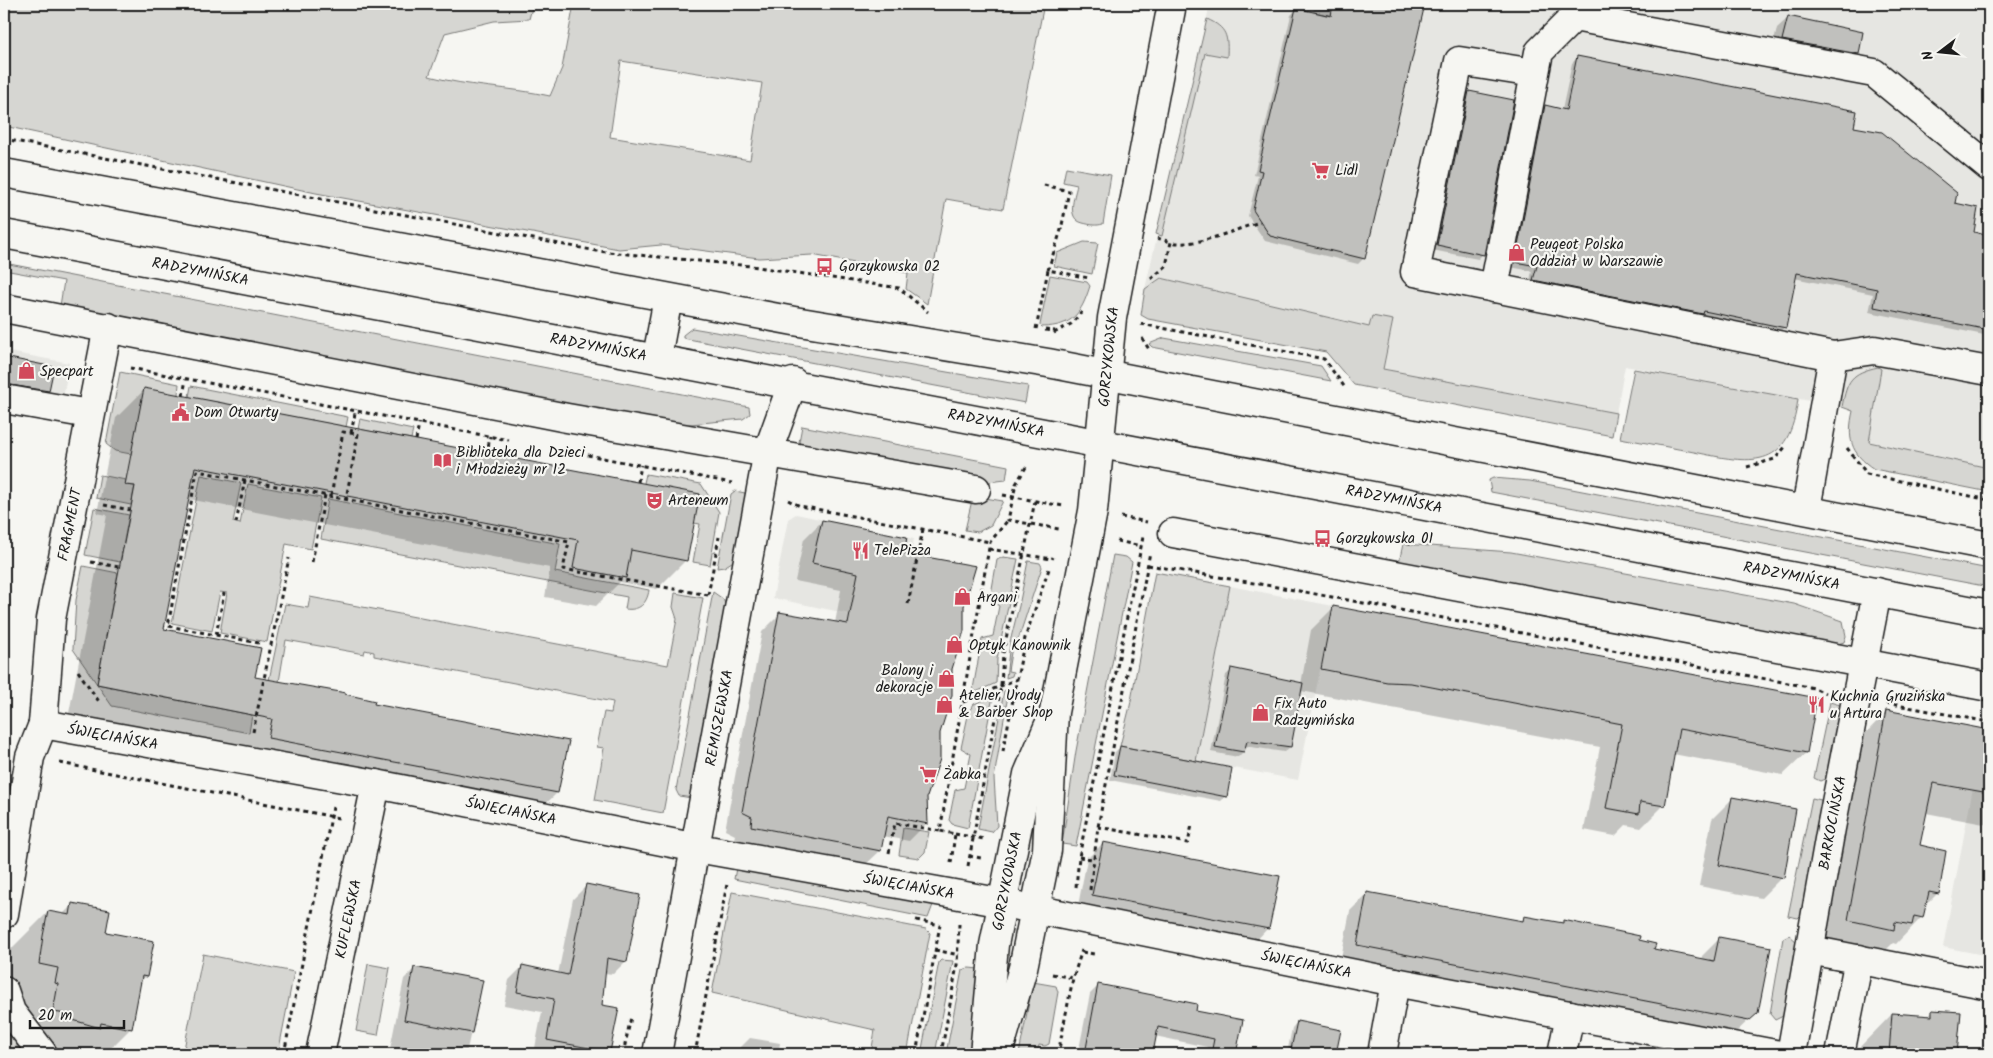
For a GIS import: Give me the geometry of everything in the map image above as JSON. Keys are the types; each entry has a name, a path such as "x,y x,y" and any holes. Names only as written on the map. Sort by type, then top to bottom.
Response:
{"street":[{"name":"GORZYKOWSKA","path":"998,1054 1023,968 1047,850 1054,712 1093,512 1105,374 1114,300 1172,4"},
{"path":"1494,288 1539,52 1574,17 1874,73 1989,167"},
{"path":"1534,73 1459,61 1416,272 1833,356 1874,350 1989,371"},
{"path":"4,173 668,298 1105,374 1989,546"},
{"name":"RADZYMIŃSKA","path":"4,234 793,382 1099,443 1989,614"},
{"path":"657,357 668,298"},
{"path":"4,308 567,418 976,489"},
{"name":"FRAGMENT","path":"4,914 30,757 44,724 50,620 89,414 108,328"},
{"path":"1806,509 1833,356"},
{"name":"REMISZEWSKA","path":"657,1054 697,848 768,452 793,382"},
{"path":"4,399 89,414"},
{"path":"1160,543 1390,575 1989,687"},
{"name":"BARKOCIŃSKA","path":"1791,1054 1877,592"},
{"name":"GORZYKOWSKA","path":"984,1054 992,962 1028,774 1054,712"},
{"name":"ŚWIĘCIAŃSKA","path":"44,724 376,784 697,848 1004,903 1395,982 1775,1054"},
{"name":"KUFLEWSKA","path":"320,1054 376,784"},
{"path":"1810,950 1989,985"},
{"path":"1840,1054 1859,959"},
{"path":"1382,1054 1395,982"},
{"path":"4,991 11,1012 43,1054"},
{"path":"1562,1054 1570,1015"}],"path":[{"path":"4,139 597,251 751,266 899,288 927,312 936,313"},
{"path":"1036,329 1048,270 1061,230 1069,191 1044,185"},
{"path":"1153,237 1181,244 1260,222"},
{"path":"1148,281 1166,266 1171,242"},
{"path":"1048,270 1097,280"},
{"path":"1027,328 1054,330 1071,324 1083,312 1090,313"},
{"path":"1134,323 1324,359 1347,390 1337,388"},
{"path":"1053,337 1054,330"},
{"path":"1141,337 1148,351 1157,353"},
{"path":"124,367 518,442"},
{"path":"183,396 186,379"},
{"path":"416,440 419,423"},
{"path":"331,496 343,432 352,431 358,434 346,499"},
{"path":"487,454 490,436"},
{"path":"1743,468 1776,459 1793,436 1845,446 1867,474 1989,500"},
{"path":"566,451 761,488"},
{"path":"638,482 641,465"},
{"path":"940,831 990,542 1008,520 1016,484 1026,467"},
{"path":"259,643 168,626 197,471 569,542 563,569 708,595"},
{"path":"236,523 245,480"},
{"path":"312,562 325,495"},
{"path":"783,508 785,499 800,506 990,542"},
{"path":"966,875 1001,686 1003,653 1035,501"},
{"path":"101,504 130,510"},
{"path":"1008,520 1062,530 1058,537"},
{"path":"1076,890 1079,857 1146,522"},
{"path":"908,604 923,530"},
{"path":"1112,540 1141,546 1160,543"},
{"path":"1090,894 1098,827 1148,565 1160,543"},
{"path":"989,549 1052,559"},
{"path":"1003,753 1025,638 1054,552"},
{"path":"252,740 289,558"},
{"path":"81,560 119,567"},
{"path":"1148,565 1814,688 1825,693"},
{"path":"1383,607 1390,575"},
{"path":"216,635 224,593"},
{"path":"75,666 101,704"},
{"path":"962,702 1018,679"},
{"path":"1856,700 1989,722"},
{"path":"30,757 367,823"},
{"path":"284,1054 339,778"},
{"path":"888,860 895,823 990,840"},
{"path":"1098,827 1188,843 1192,825"},
{"path":"950,871 956,834"},
{"path":"695,1054 732,854"},
{"path":"941,1054 958,955 960,916"},
{"path":"916,1054 942,919"},
{"path":"1058,1054 1073,978 1084,943"},
{"path":"935,950 967,957"},
{"path":"624,1054 631,1016"}],"shaded area":[{"path":"4,4 533,4 529,19 494,21 445,33 429,76 444,80 550,96 562,68 574,4 1044,4 1003,209 946,199 927,304 906,289 908,273 812,255 759,258 661,245 619,249 316,193 4,126","holes":["621,61 762,83 750,160 610,137"]},
{"path":"1210,4 1989,4 1989,468 1869,442 1853,411 1842,407 1625,366 1616,413 1383,369 1393,321 1369,327 1161,278 1145,289"},
{"path":"1295,4 1336,4 1333,16 1294,8"},
{"path":"1207,19 1219,26 1225,34 1227,57 1205,53 1162,236 1156,234"},
{"path":"1066,167 1111,175 1103,224 1086,224 1074,217 1072,207 1077,185 1063,182"},
{"path":"1084,242 1098,243 1092,274 1054,266 1057,253"},
{"path":"4,263 749,407 750,414 743,419 680,425 60,306 64,281 4,270"},
{"path":"1050,275 1087,282 1090,286 1083,304 1074,317 1061,324 1042,327 1040,325"},
{"path":"1161,278 1369,327 1372,316 1393,320 1383,369 1616,413 1612,436 1354,385 1326,352 1148,319 1141,315 1145,289"},
{"path":"692,328 1028,386 1025,403 683,338 683,335"},
{"path":"1164,338 1321,366 1331,381 1152,347 1149,344"},
{"path":"4,351 69,363 62,404 4,393"},
{"path":"1878,367 1881,369 1869,442 1989,468 1989,492 1874,469 1860,457 1852,444 1850,429 1853,411 1842,407 1848,384 1852,379 1862,372"},
{"path":"1634,369 1798,399 1794,422 1787,438 1778,450 1766,456 1753,459 1719,457 1620,438"},
{"path":"120,372 179,384 178,394 131,454 115,451 106,444"},
{"path":"191,386 348,417 346,427 189,397"},
{"path":"360,419 413,430 411,439 358,429"},
{"path":"802,426 1008,466 1006,480 988,482 803,447 799,442"},
{"path":"646,474 701,484 719,512 710,565 693,562 700,524 694,523 644,483"},
{"path":"100,475 126,480 126,485 135,486 131,505 96,498"},
{"path":"201,475 241,483 233,522 240,524 248,484 321,498 311,549 286,544 267,642 220,633 227,593 220,592 212,631 172,623"},
{"path":"1493,478 1530,481 1989,569 1989,587 1491,492 1489,480"},
{"path":"735,491 750,494 735,560 724,567 717,568 731,494"},
{"path":"973,496 1003,501 991,525 978,532 965,530"},
{"path":"328,499 560,544 555,572 649,590 648,595 642,606 634,609 625,609 627,597 321,539"},
{"path":"94,508 129,515 120,562 85,555"},
{"path":"796,514 914,539 898,624 773,598 788,519"},
{"path":"1403,544 1511,552 1794,604 1843,621 1846,636 1844,642 1835,645 1399,563"},
{"path":"1113,555 1126,557 1132,562 1076,846 1062,844 1076,751"},
{"path":"1003,557 1018,559 997,659 996,683 976,692 973,689 982,639 993,636 999,606 990,600 997,560"},
{"path":"1028,561 1040,563 1042,567 1018,640 1013,640 1008,671 1013,672 1012,676 1006,678 1010,642"},
{"path":"83,566 118,573 97,684 252,715 249,733 112,706 73,649 76,600"},
{"path":"1155,572 1230,586 1196,761 1120,746 1130,706"},
{"path":"1230,586 1333,606 1298,780 1196,761"},
{"path":"713,592 723,599 728,611 692,798 679,796 676,790"},
{"path":"675,593 703,598 663,813 595,800 604,748 597,747 604,712 611,713 613,702 374,656 374,652 365,650 364,654 286,640 279,682 269,680 285,604 308,608 310,597 668,665 677,619 673,607"},
{"path":"1009,689 994,778 997,826 992,832 978,829 1004,691"},
{"path":"993,696 968,828 952,824 949,820 955,790 964,788 971,754 961,748 969,711 974,704"},
{"path":"1830,702 1840,705 1827,778 1820,781 1814,778"},
{"path":"1984,729 1989,730 1989,956 1943,947"},
{"path":"1812,798 1821,800 1823,803 1802,914 1798,918 1788,916"},
{"path":"903,828 929,832 925,852 919,858 899,855"},
{"path":"736,868 933,905 928,918 734,879"},
{"path":"732,892 926,929 930,933 907,1054 871,1054 875,1030 712,993"},
{"path":"1789,935 1797,942 1783,1016 1775,1020 1770,1014 1783,938"},
{"path":"203,954 294,972 278,1054 183,1054"},
{"path":"941,960 953,961 935,1054 921,1054 939,962"},
{"path":"368,964 390,968 378,1035 356,1031"},
{"path":"969,968 979,969 970,1054 946,1054 962,970"},
{"path":"1033,982 1056,986 1058,992 1049,1044 1045,1046 1039,1045 1037,1054 1019,1054"},
{"path":"4,1015 30,1054 4,1054"}],"building":[{"path":"1333,4 1425,4 1365,259 1270,236 1253,210 1262,171 1258,170 1296,8 1331,16"},
{"path":"1788,16 1863,32 1859,54 1782,40"},
{"path":"1577,56 1857,111 1854,127 1882,132 1957,193 1955,203 1978,208 1974,232 1989,236 1989,330 1874,307 1877,289 1797,273 1786,328 1704,311 1703,314 1533,280 1537,266 1515,262 1545,105 1566,110"},
{"path":"1469,91 1514,100 1484,255 1437,245"},
{"path":"4,357 54,367 49,391 4,384"},
{"path":"144,388 700,494 687,561 631,550 626,578 573,568 578,540 195,467 164,629 261,648 255,677 346,693 375,701 374,704 569,741 558,793 268,738 272,719 97,684 135,486 125,485"},
{"path":"822,520 907,537 904,553 976,566 964,606 964,631 952,669 952,695 940,733 940,759 927,797 928,824 888,816 881,851 751,826 752,817 742,812 779,612 848,624 858,573 812,563"},
{"path":"1333,606 1817,698 1807,753 1679,729 1665,806 1640,802 1639,814 1606,808 1622,724 1411,683 1387,682 1321,669"},
{"name":"Fix Auto Radzymińska","path":"1231,668 1303,683 1291,747 1247,741 1244,752 1215,747"},
{"path":"1886,710 1989,730 1989,793 1933,783 1920,845 1946,851 1939,894 1929,892 1923,918 1914,916 1912,925 1895,922 1894,930 1848,920"},
{"path":"1120,746 1232,768 1227,797 1114,775"},
{"path":"1732,797 1796,809 1784,878 1719,865"},
{"path":"1103,842 1280,876 1269,929 1092,895"},
{"path":"586,884 640,895 627,962 607,958 602,1005 619,1008 610,1052 547,1040 554,999 517,992 522,965 568,975"},
{"path":"1367,892 1523,921 1524,916 1563,923 1563,920 1640,936 1639,940 1656,944 1654,949 1714,961 1719,937 1771,947 1758,1013 1749,1021 1357,945"},
{"path":"72,903 110,910 106,932 154,941 147,977 142,976 132,1029 101,1023 100,1028 73,1020 74,1015 53,1012 58,984 55,983 58,968 39,964 43,936 48,911 70,915"},
{"path":"414,967 483,980 472,1033 404,1020"},
{"path":"1098,984 1197,1004 1196,1011 1243,1020 1236,1054 1211,1054 1214,1039 1158,1027 1153,1053 1135,1050 1134,1054 1085,1054"},
{"path":"1932,1010 1961,1012 1957,1054 1889,1054 1892,1013 1932,1016"},
{"path":"1297,1021 1341,1030 1336,1054 1290,1054"}],"place":[{"name":"Lidl","path":"1321,170"},
{"name":"Peugeot Polska Oddział w Warszawie","path":"1516,253"},
{"name":"Gorzykowska 02","path":"825,266"},
{"name":"Specpart","path":"26,371"},
{"name":"Dom Otwarty","path":"180,412"},
{"name":"Biblioteka dla Dzieci i Młodzieży nr 12","path":"442,461"},
{"name":"Arteneum","path":"654,500"},
{"name":"Gorzykowska 01","path":"1322,538"},
{"name":"TelePizza","path":"860,550"},
{"name":"Argani","path":"963,597"},
{"name":"Optyk Kanownik","path":"955,645"},
{"name":"Balony i dekoracje","path":"947,679"},
{"name":"Atelier Urody & Barber Shop","path":"945,704"},
{"name":"Kuchnia Gruzińska u Artura","path":"1816,705"},
{"name":"Fix Auto Radzymińska","path":"1260,712"},
{"name":"Żabka","path":"929,774"}]}
